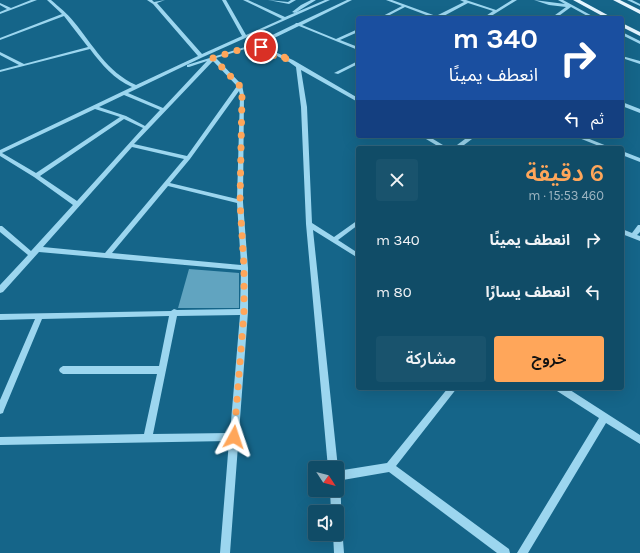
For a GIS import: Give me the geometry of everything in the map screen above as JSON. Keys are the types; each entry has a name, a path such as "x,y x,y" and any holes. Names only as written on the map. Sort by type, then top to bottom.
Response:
{"main road":[{"path":"576,0 606,16"},
{"path":"616,0 640,12"},
{"path":"624,26 640,34"}],"street":[{"path":"0,13 35,0"},
{"path":"49,0 65,14 90,48 120,80 135,86"},
{"path":"149,0 154,3 201,56"},
{"path":"154,3 163,0"},
{"path":"224,0 244,37"},
{"path":"245,0 286,18"},
{"path":"270,0 288,3 294,0"},
{"path":"286,18 302,6 314,0"},
{"path":"0,153 124,93 135,86 328,0"},
{"path":"350,0 266,40 261,47 291,60 298,66 356,99"},
{"path":"388,0 432,16"},
{"path":"462,0 496,11"},
{"path":"488,16 515,0"},
{"path":"536,0 549,4 570,6"},
{"path":"560,0 590,16"},
{"path":"629,0 640,5"},
{"path":"442,16 467,2"},
{"path":"0,4 11,9"},
{"path":"385,16 405,6"},
{"path":"556,16 570,6"},
{"path":"0,39 65,14"},
{"path":"297,24 356,48"},
{"path":"337,40 356,31"},
{"path":"624,34 640,43"},
{"path":"0,71 90,48"},
{"path":"164,73 245,48 291,60"},
{"path":"0,53 23,65"},
{"path":"213,58 240,86 242,95 240,202 244,268 244,312 224,553"},
{"path":"0,290 146,128 213,58"},
{"path":"624,58 640,63"},
{"path":"336,73 356,63"},
{"path":"298,66 304,107 309,224 332,461"},
{"path":"107,255 188,158 240,86"},
{"path":"124,93 164,110"},
{"path":"624,105 640,111"},
{"path":"95,107 124,117 146,128"},
{"path":"36,176 124,117"},
{"path":"428,138 442,146"},
{"path":"459,146 470,138"},
{"path":"582,138 604,146"},
{"path":"130,146 188,158"},
{"path":"0,153 77,204"},
{"path":"624,154 640,160"},
{"path":"166,184 240,202"},
{"path":"309,224 356,255"},
{"path":"334,240 356,224"},
{"path":"633,236 640,227"},
{"path":"0,228 32,255"},
{"path":"624,232 640,239"},
{"path":"37,249 244,268"},
{"path":"0,317 174,312 244,312"},
{"path":"148,438 174,312"},
{"path":"0,410 40,316"},
{"path":"63,370 162,370"},
{"path":"344,475 390,467 451,390"},
{"path":"563,390 640,440"},
{"path":"522,553 605,417"},
{"path":"0,441 234,437"},
{"path":"390,467 505,553"},
{"path":"338,541 339,553"}],"building":[{"path":"189,269 239,273 239,308 178,308"}],"route":[{"path":"234,437 244,312 244,268 240,202 242,95 240,86 213,58 245,48 291,60 261,47"}]}
